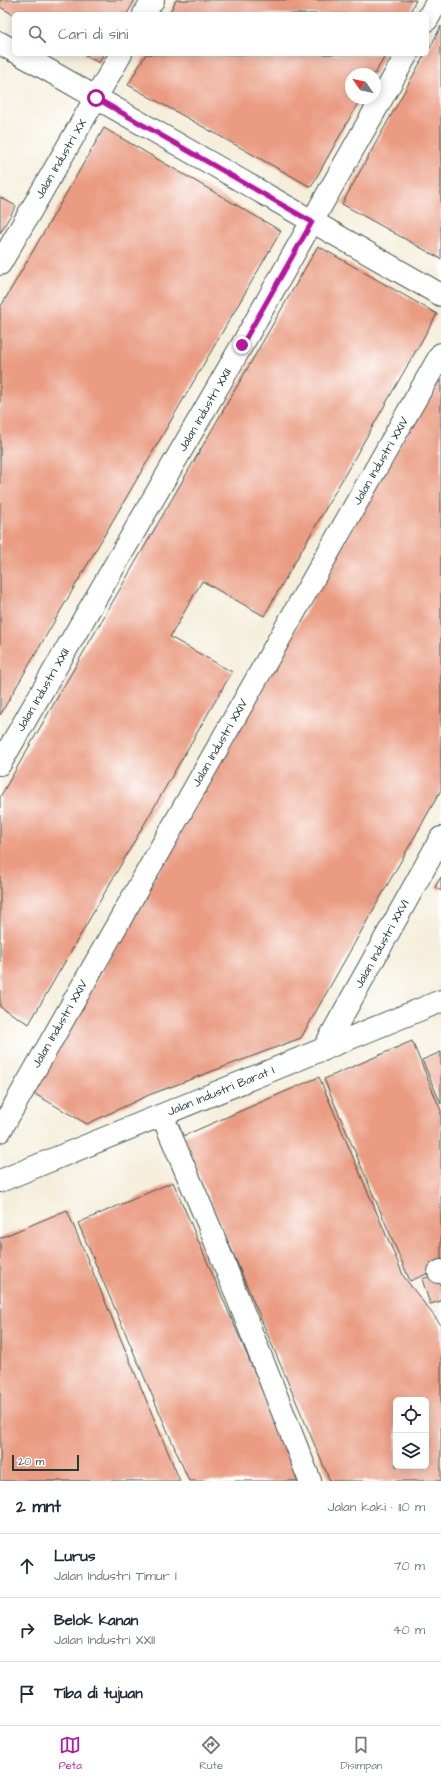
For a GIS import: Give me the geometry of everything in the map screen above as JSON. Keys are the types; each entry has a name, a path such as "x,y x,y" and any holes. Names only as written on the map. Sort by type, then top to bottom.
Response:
{"lane":[{"path":"145,12 153,0"},
{"path":"429,16 438,0"},
{"path":"0,43 12,50"},
{"path":"23,56 441,295"},
{"name":"Jalan Industri XX","path":"0,264 120,56"},
{"name":"Jalan Industri XXII","path":"0,764 406,56"},
{"name":"Jalan Industri XXIV","path":"0,1131 441,354"},
{"name":"Jalan Industri XXVI","path":"323,1050 441,838"},
{"name":"Jalan Industri Barat I","path":"0,1181 441,1001"},
{"path":"162,1115 210,1228 310,1481"}],"building":[{"path":"0,0 135,0 128,12 12,12 12,14 0,7"},
{"path":"176,0 416,0 410,12 170,12"},
{"path":"441,26 441,259 342,204 424,56 429,56 429,50"},
{"path":"87,56 103,56 99,63"},
{"path":"145,56 385,56 378,68 345,68 345,104 358,104 311,187 128,85"},
{"path":"104,128 281,231 0,715 0,308"},
{"path":"0,197 16,206 0,233"},
{"path":"318,246 437,314 264,616 202,581 170,637 232,672 29,1024 0,1007 0,797"},
{"path":"441,373 441,790 301,1038 149,1095 87,1124 33,1093"},
{"path":"441,877 441,891 435,887"},
{"path":"412,1041 441,1111 441,1268 410,1281 324,1079"},
{"path":"441,1052 441,1104 422,1060"},
{"path":"319,1077 404,1277 441,1325 441,1481 330,1481 183,1136"},
{"path":"173,1182 301,1481 189,1481 78,1223"},
{"path":"67,1210 180,1481 0,1481 0,1238"},
{"path":"441,1273 441,1301 430,1304 422,1279"}],"route":[{"path":"96,98 312,222 242,345"}]}
